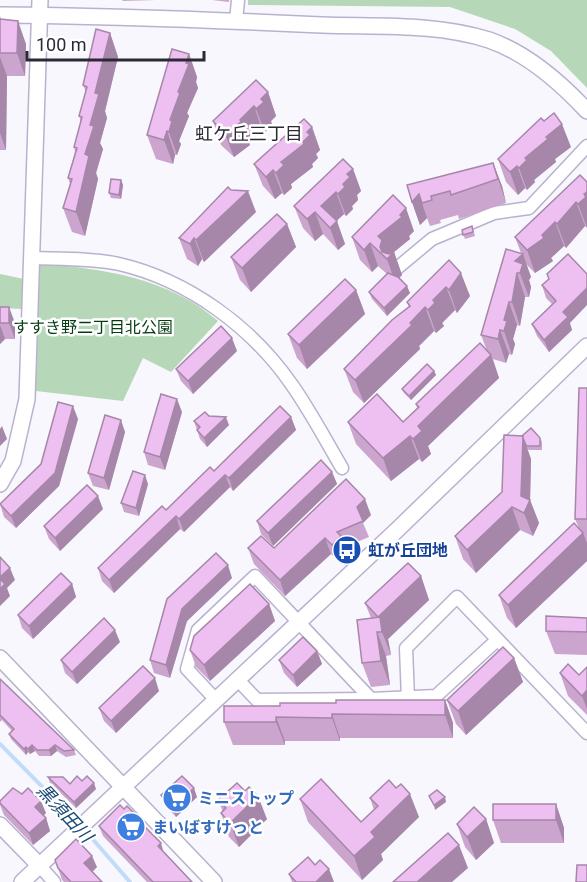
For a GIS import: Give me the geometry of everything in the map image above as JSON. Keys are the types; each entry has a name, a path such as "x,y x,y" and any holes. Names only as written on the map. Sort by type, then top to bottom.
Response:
{"street":[{"path":"0,484 14,461 27,399 40,0"},
{"path":"236,21 238,0"},
{"path":"0,15 236,21 446,31 490,41 542,69 587,111"},
{"path":"396,269 432,239 494,213 529,208 587,146"},
{"path":"32,258 119,264 180,286 208,303 249,336 288,380 342,468"},
{"path":"22,882 587,346"},
{"path":"216,700 187,669 198,630 255,576 371,699"},
{"path":"408,699 406,648 457,597 587,733"},
{"path":"237,679 257,700 408,699 436,696 497,640"},
{"path":"0,658 214,882"},
{"path":"0,825 54,882"}],"green space":[{"path":"248,0 587,0 587,88 551,51 515,29 450,7 248,5"},
{"name":"すすき野二丁目北公園","path":"38,263 110,272 156,285 178,294 218,321 171,372 143,358 123,401 36,391 34,322"},
{"path":"0,274 24,279 22,309 0,308"}],"building":[{"path":"0,19 18,21 17,53 0,53"},
{"path":"96,29 110,33 95,93 99,94 90,125 94,126 85,154 89,156 76,212 63,208 72,179 68,178 77,148 74,147 82,117 79,116 87,87 83,85"},
{"path":"172,49 189,54 186,63 189,64 178,92 180,93 170,120 172,121 169,132 167,131 164,140 147,135"},
{"path":"256,80 268,92 261,99 264,102 256,109 254,106 240,120 241,122 225,134 213,121"},
{"path":"554,113 562,124 525,158 527,160 519,168 517,166 510,172 498,159 541,118 544,121"},
{"path":"304,119 312,127 307,132 310,135 303,142 304,144 281,162 284,165 276,173 273,170 266,177 254,164"},
{"path":"343,159 353,169 347,174 350,177 338,194 336,192 321,206 337,221 330,228 315,212 307,219 294,206"},
{"path":"493,163 498,179 451,195 450,191 431,196 432,200 422,203 419,194 412,202 407,185"},
{"path":"580,175 587,182 587,192 584,194 586,197 578,204 576,202 557,224 555,222 542,235 544,238 527,250 515,237"},
{"path":"111,179 121,180 119,195 109,193"},
{"path":"228,187 231,190 248,191 196,240 194,238 190,244 179,238"},
{"path":"393,195 406,208 400,215 402,217 378,236 382,240 380,247 382,252 389,254 394,252 387,259 370,243 364,250 352,237"},
{"path":"277,214 287,224 242,268 231,257"},
{"path":"472,226 473,232 463,235 462,230"},
{"path":"506,249 523,254 515,261 523,264 520,273 517,273 512,302 509,302 504,320 507,321 504,331 500,330 498,339 481,335"},
{"path":"568,254 587,274 587,288 563,312 568,317 544,340 532,324 556,301 542,285 549,279 547,274"},
{"path":"449,260 461,273 449,290 446,287 433,300 435,303 428,310 425,307 410,323 412,325 355,380 344,369 392,320 410,306 407,302"},
{"path":"388,273 398,277 407,286 384,308 369,292"},
{"path":"345,279 356,290 299,345 288,334"},
{"path":"0,307 9,307 9,323 0,323"},
{"path":"221,326 232,338 188,381 176,369"},
{"path":"480,343 491,355 418,426 422,431 413,439 410,436 383,458 348,422 377,394 403,422 419,407 416,404"},
{"path":"427,364 434,371 409,396 402,389"},
{"path":"579,388 587,388 587,519 575,519"},
{"path":"161,394 177,399 160,457 144,452"},
{"path":"58,402 73,406 55,473 11,516 0,504 41,464"},
{"path":"280,406 291,417 229,478 225,475 179,519 176,516 109,580 98,568 162,506 166,510 210,467 214,471"},
{"path":"205,412 209,416 226,417 204,438 197,430 200,427 194,421"},
{"path":"105,415 121,420 104,478 88,473"},
{"path":"531,428 540,438 540,446 526,445 522,436"},
{"path":"504,435 523,436 521,496 530,500 524,513 512,507 467,550 455,536 502,492"},
{"path":"321,460 332,472 268,533 257,521"},
{"path":"133,471 145,475 136,508 121,503"},
{"path":"346,479 365,499 357,507 363,521 337,532 341,536 332,545 325,538 280,580 248,548 261,536 274,548"},
{"path":"87,485 98,496 55,538 44,526"},
{"path":"574,523 583,533 508,605 499,595"},
{"path":"216,553 228,565 182,609 166,665 150,660 167,599"},
{"path":"0,557 10,568 0,577"},
{"path":"408,563 421,576 378,617 365,603"},
{"path":"61,573 72,584 29,626 18,615"},
{"path":"0,579 5,584 0,589"},
{"path":"250,584 269,604 204,665 190,650 194,636"},
{"path":"546,616 587,618 587,632 546,631"},
{"path":"380,617 382,632 377,632 381,661 362,663 357,620"},
{"path":"104,618 115,630 72,672 61,660"},
{"path":"303,637 317,651 293,675 279,660"},
{"path":"503,647 514,658 458,711 447,700"},
{"path":"568,664 579,675 587,667 587,690 582,696 560,673"},
{"path":"143,666 155,678 111,721 99,708"},
{"path":"0,679 74,750 64,751 55,745 49,750 37,750 32,745 24,749 9,734 14,729 0,715"},
{"path":"336,700 445,700 445,715 332,714 332,718 276,717 276,722 224,722 224,706 336,703"},
{"path":"77,776 82,781 87,776 94,783 74,802 48,777 63,777 70,784"},
{"path":"182,776 194,788 173,808 161,795"},
{"path":"321,779 361,822 378,806 370,798 389,780 396,788 401,784 410,794 371,832 375,837 354,856 300,799"},
{"path":"237,783 245,791 249,787 258,796 230,823 221,813 226,808 218,800"},
{"path":"13,788 22,794 28,788 41,801 35,807 46,818 29,833 0,803"},
{"path":"437,790 445,797 434,805 429,796"},
{"path":"493,804 556,804 556,820 493,820"},
{"path":"120,805 124,809 127,806 139,818 137,819 161,843 158,846 192,882 153,882 99,826"},
{"path":"474,807 486,819 467,837 457,824"},
{"path":"448,833 459,845 417,882 393,882"},
{"path":"76,839 92,856 84,863 102,882 71,882 58,868 55,860"},
{"path":"308,857 315,865 320,860 329,869 316,882 296,882 289,874"},
{"path":"577,865 587,865 587,882 576,882"}],"waterway":[{"name":"黒須田川","path":"0,744 78,823"},
{"name":"黒須田川","path":"83,828 130,882"}],"place":[{"name":"虹が丘団地","path":"347,550"},
{"name":"ミニストップ","path":"177,798"},
{"name":"まいばすけっと","path":"131,827"}],"district":[{"name":"虹ケ丘三丁目","path":"249,133"}]}
